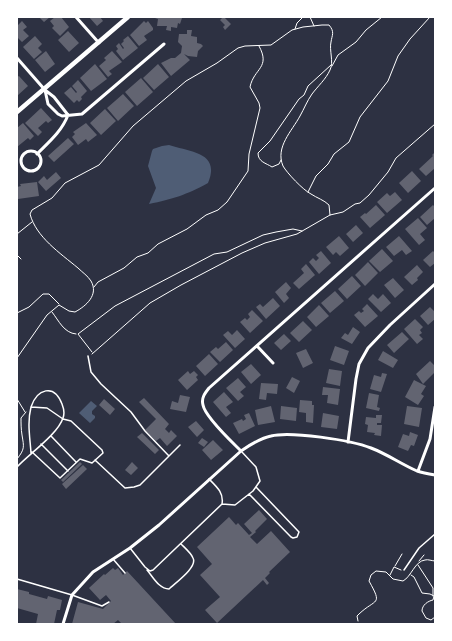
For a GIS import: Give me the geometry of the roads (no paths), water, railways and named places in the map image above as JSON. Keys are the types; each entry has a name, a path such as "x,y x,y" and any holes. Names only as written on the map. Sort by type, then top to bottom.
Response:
{"main road":[{"path":"17,112 45,90 128,17"}],"street":[{"path":"76,17 99,43"},
{"path":"45,90 48,104 58,114 62,116 82,114 164,44"},
{"path":"17,58 45,90 54,97 68,115"},
{"path":"37,154 59,132 68,115"},
{"path":"32,151 37,154 40,163 37,169 30,171 24,168 21,160 24,154 32,151"},
{"path":"241,451 207,415 202,406 204,394 435,188"},
{"path":"348,442 359,364 368,348 386,329 435,284"},
{"path":"257,346 273,363"},
{"path":"418,471 430,439 435,407"},
{"path":"63,624 72,595 93,572 130,548 159,525 209,479 252,443 272,435 292,435 348,442 370,447 418,471 435,475"}],"lane":[{"path":"88,356 91,372 101,384 131,412 145,432 169,456"},
{"path":"17,467 32,453 41,444 51,436 63,419 65,410 56,392 51,390 36,397 31,407 28,430 32,453 58,478 60,478 80,459 92,463 103,452 71,421 63,419 47,408 31,407"},
{"path":"51,436 77,462"},
{"path":"41,444 68,471"},
{"path":"95,460 125,488 134,488 140,485 180,445"},
{"path":"222,504 235,505 249,494 260,481 256,467 241,451"},
{"path":"145,568 150,571 153,570 222,504 223,498 219,489 209,479"},
{"path":"249,494 290,537 297,537 299,532 256,487"},
{"path":"404,570 419,548 435,534"},
{"path":"130,548 161,587 169,589 192,568 194,563 193,558 181,544"},
{"path":"112,559 125,573"},
{"path":"17,579 72,595 102,606 109,602"}],"water":[{"path":"169,145 194,152 207,159 210,165 211,173 208,183 179,196 149,204 156,188 148,166 152,151 153,149"},
{"path":"91,401 97,406 92,411 95,418 90,423 79,413"}]}
